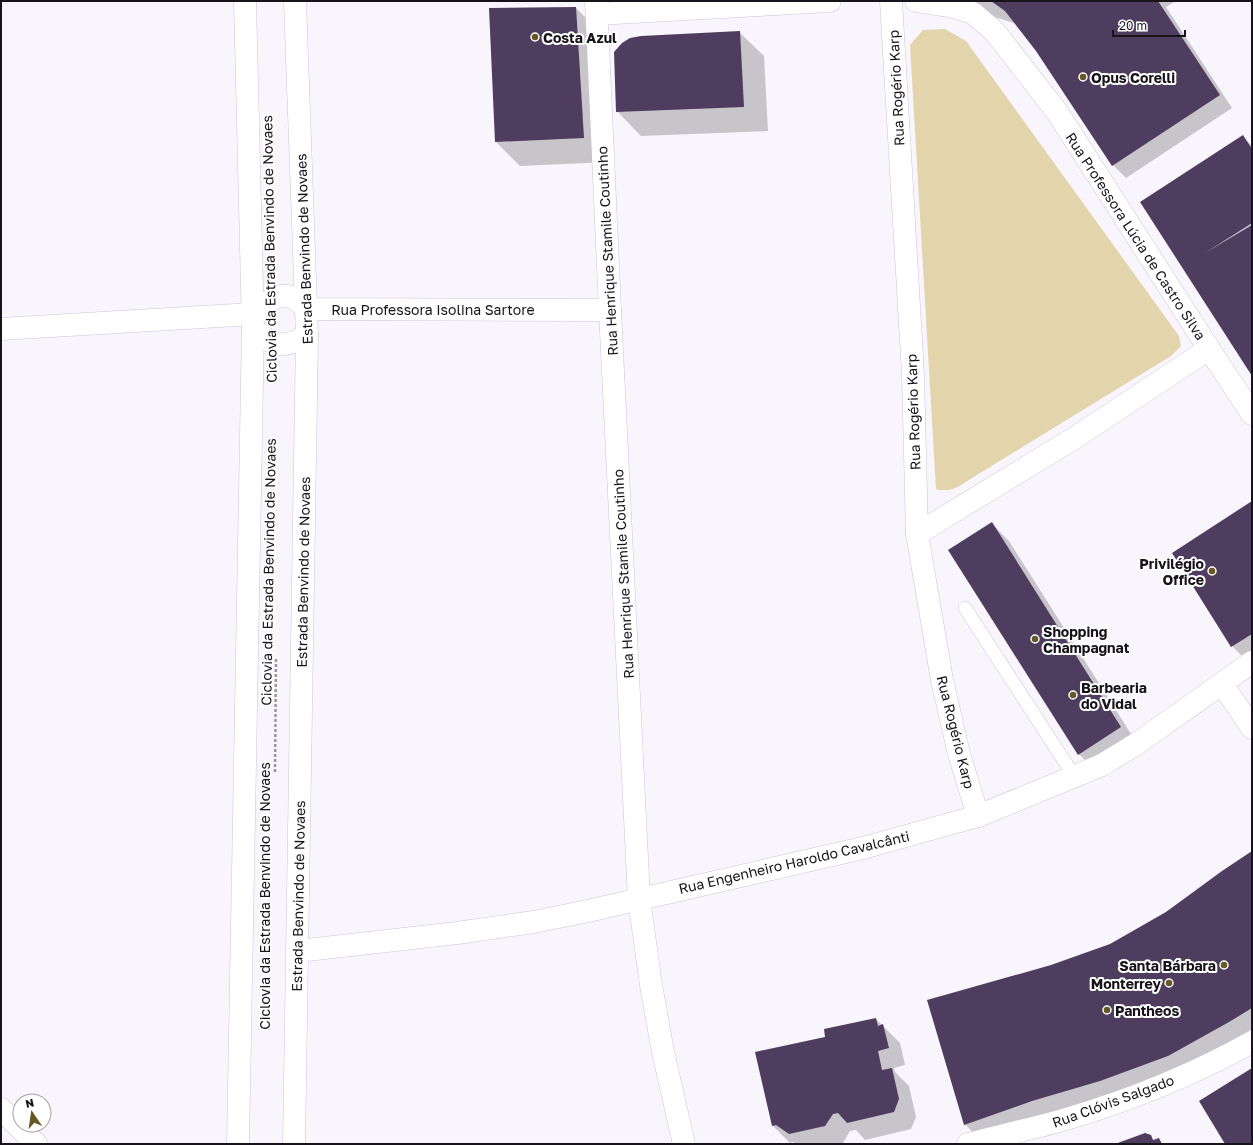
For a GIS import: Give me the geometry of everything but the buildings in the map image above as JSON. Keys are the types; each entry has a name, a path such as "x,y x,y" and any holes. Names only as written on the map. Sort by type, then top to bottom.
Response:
{"street":[{"path":"238,1144 253,321 245,1"},
{"name":"Estrada Benvindo de Novaes","path":"294,1144 307,335 295,1"},
{"path":"596,7 830,1"},
{"name":"Rua Rogério Karp","path":"891,1 913,374 917,534 942,680 959,754 978,816"},
{"name":"Rua Professora Lúcia de Castro Silva","path":"916,1 950,6 973,13 995,32 1057,112 1209,349 1076,437 917,534"},
{"name":"Rua Henrique Stamile Coutinho","path":"596,7 639,899 651,985 663,1052 684,1144"},
{"path":"1,329 253,321 270,300 283,296 291,297 307,309"},
{"name":"Rua Professora Isolina Sartore","path":"307,309 610,310"},
{"path":"253,321 264,338 272,343 292,343 307,335"},
{"path":"1209,349 1252,414"},
{"name":"Rua Engenheiro Haroldo Cavalcânti","path":"298,951 457,933 527,923 588,911 863,848 978,816 1102,765 1138,743 1252,662"},
{"path":"1222,684 1252,728"},
{"name":"Rua Clóvis Salgado","path":"968,1144 1062,1120 1120,1101 1216,1062 1252,1042"},
{"path":"1,1109 36,1144"}],"lane":[{"path":"965,608 1074,776"}],"path":[{"name":"Ciclovia da Estrada Benvindo de Novaes","path":"275,778 277,651"}],"shaded area":[{"path":"945,29 966,41 1179,336 1181,346 1171,356 963,484 955,488 941,490 936,489 910,45 923,30"}],"place":[{"name":"Costa Azul","path":"535,37"},
{"name":"Opus Corelli","path":"1083,77"},
{"name":"Privilégio Office","path":"1212,571"},
{"name":"Shopping Champagnat","path":"1035,639"},
{"name":"Barbearia do Vidal","path":"1073,695"},
{"name":"Santa Bárbara","path":"1224,965"},
{"name":"Monterrey","path":"1169,983"},
{"name":"Pantheos","path":"1107,1010"}]}
